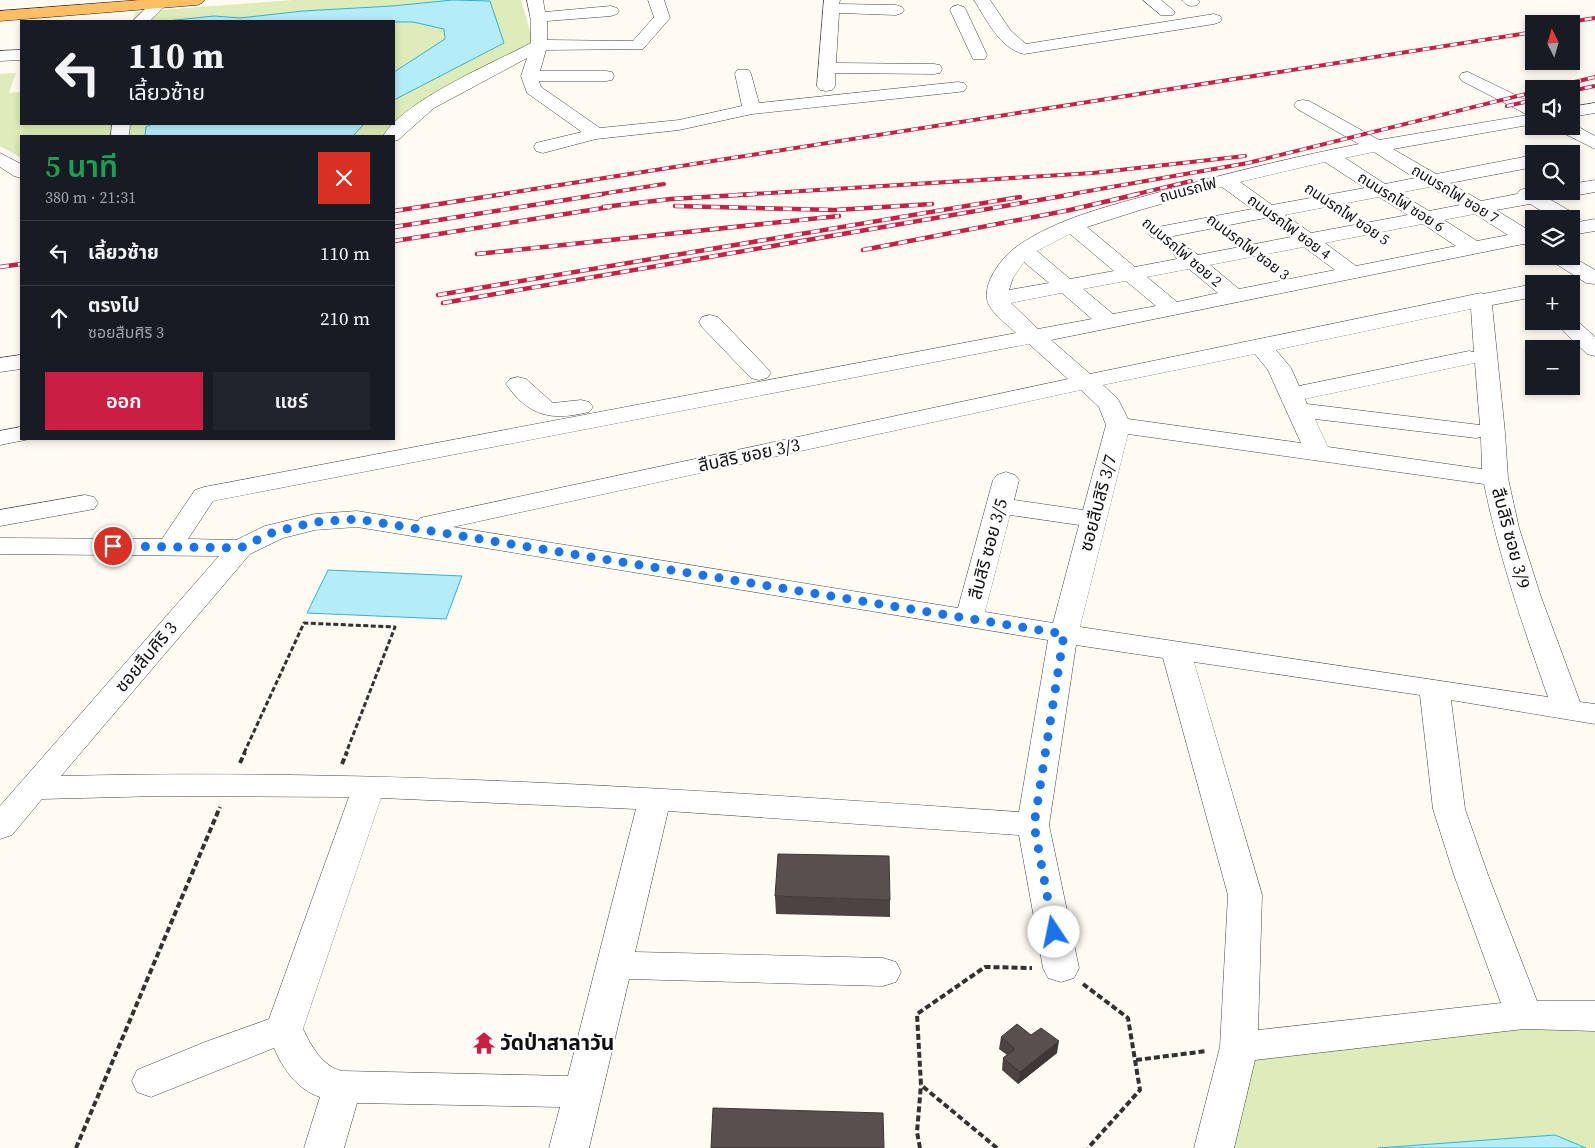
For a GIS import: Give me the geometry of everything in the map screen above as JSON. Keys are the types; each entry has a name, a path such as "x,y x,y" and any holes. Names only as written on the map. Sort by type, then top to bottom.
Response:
{"main road":[{"path":"0,16 87,5 198,0"}],"street":[{"path":"393,135 428,104 540,45 637,46 662,18 656,0"},
{"path":"982,0 1001,30 1019,47 1030,49 1214,19"},
{"path":"1151,0 1167,12"},
{"path":"142,20 160,3"},
{"path":"824,101 832,4 896,10"},
{"path":"596,134 533,89 529,76 540,45 537,8 609,6 608,37"},
{"path":"958,10 979,55"},
{"path":"969,34 1001,30"},
{"path":"0,56 20,54"},
{"path":"828,68 934,69"},
{"path":"743,74 752,109"},
{"path":"529,76 606,76"},
{"path":"1468,77 1525,106"},
{"path":"543,147 596,134 678,125 752,109 958,87"},
{"name":"ถนนรถไฟ ซอย 7","path":"1303,105 1376,146 1525,236"},
{"path":"1580,110 1595,108"},
{"name":"ถนนรถไฟ","path":"1001,305 1001,280 1024,250 1074,227 1128,207 1225,180 1292,177 1328,156 1428,136 1525,120"},
{"path":"1480,128 1522,152"},
{"path":"1574,135 1590,148"},
{"path":"1428,136 1525,192"},
{"path":"1158,232 1486,170 1522,152"},
{"name":"ถนนรถไฟ ซอย 6","path":"1328,156 1474,248"},
{"path":"0,159 20,171"},
{"path":"0,180 20,177"},
{"name":"ถนนรถไฟ ซอย 5","path":"1292,177 1415,260"},
{"name":"ถนนรถไฟ ซอย 4","path":"1225,180 1354,273"},
{"name":"ถนนรถไฟ ซอย 3","path":"1176,193 1297,284"},
{"path":"518,384 544,409 561,411 968,334 986,328 1001,305 1066,286 1525,199"},
{"path":"1538,200 1555,210"},
{"name":"ถนนรถไฟ ซอย 2","path":"1128,207 1236,297"},
{"path":"1074,227 1174,309"},
{"path":"170,547 204,495 1109,322 1474,248 1525,240"},
{"path":"1024,250 1109,322"},
{"path":"1570,265 1593,280"},
{"path":"1580,282 1593,280"},
{"path":"1086,382 1481,300 1525,293"},
{"name":"สืบสิริ ซอย 3/9","path":"1481,300 1494,433 1495,478 1506,528 1527,597 1568,709"},
{"path":"1001,305 1110,404 1118,424 1495,478"},
{"path":"710,322 759,373"},
{"path":"1574,330 1595,348"},
{"path":"1260,346 1279,368 1318,453"},
{"path":"1296,402 1469,358"},
{"path":"0,365 20,362"},
{"name":"สืบสิริ ซอย 3/3","path":"412,528 1086,382"},
{"path":"1296,402 1476,431"},
{"name":"ซอยสืบสิริ 3/7","path":"1061,968 1034,825 1064,634 1118,424"},
{"path":"0,438 20,434"},
{"name":"สืบสิริ ซอย 3/5","path":"969,619 1006,480"},
{"path":"0,518 85,502"},
{"path":"999,506 1094,519"},
{"name":"ซอยสืบศิริ 3","path":"12,810 240,548 274,532 315,522 357,519 1064,634 1434,688 1595,714"},
{"path":"0,546 240,548"},
{"path":"1176,650 1244,895 1239,1047 1214,1148"},
{"path":"1434,688 1449,809 1471,875 1524,1015"},
{"path":"12,810 230,783 334,785 655,798 1034,825"},
{"path":"369,787 284,1029 296,1055 320,1082 342,1087 582,1092"},
{"path":"569,1148 655,798"},
{"path":"614,965 883,972"},
{"path":"1239,1047 1524,1015 1595,1016"},
{"path":"151,1081 218,1053 284,1029"},
{"path":"324,1148 342,1087"}],"path":[{"path":"76,1148 230,783 304,623 395,627 334,785"},
{"path":"920,1148 917,1132 921,1085 918,1014 985,967 1061,968 1128,1018 1140,1090 1088,1148"},
{"path":"1136,1060 1176,1054"},
{"path":"921,1085 997,1148"}],"green space":[{"path":"293,0 521,0 534,44 474,77 409,108 395,124 395,20 133,20 135,12"},
{"path":"16,73 9,93 20,92 20,125 394,125 386,135 20,135 20,157 0,146 0,74"},
{"path":"1595,1016 1595,1148 1214,1148 1239,1047"}],"water":[{"path":"453,0 490,1 504,43 395,99 395,71 445,39 444,29 413,22 395,22 395,20 176,20 214,16 240,18 303,11 392,6"},
{"path":"150,125 363,125 354,135 145,135 146,127"},
{"path":"328,570 462,576 446,619 307,613"},
{"path":"1555,1135 1586,1148 1378,1148"}],"building":[{"path":"778,854 889,856 890,900 775,896"},
{"path":"1017,1024 1031,1035 1041,1028 1059,1041 1020,1072 1003,1058 1015,1049 1001,1037"},
{"path":"713,1108 883,1113 884,1148 711,1148"}],"railway":[{"path":"1580,20 1595,18"},
{"path":"496,195 1525,33"},
{"path":"1580,81 1595,77"},
{"path":"1580,89 1595,86"},
{"path":"1066,195 1248,163 1525,94"},
{"path":"1507,106 1525,102"},
{"path":"736,195 1093,173 1245,156"},
{"path":"1133,195 1191,181"},
{"path":"595,195 664,184"},
{"path":"395,211 504,194"},
{"path":"395,227 603,194"},
{"path":"603,207 671,199 756,194"},
{"path":"443,303 1074,194"},
{"path":"863,250 1070,210 1138,194"},
{"path":"438,295 1020,197"},
{"path":"675,206 835,210 932,204"},
{"path":"395,241 610,207"},
{"path":"477,254 839,216"},
{"path":"0,267 20,264"}],"place":[{"name":"วัดป่าสาลาวัน","path":"484,1043"}],"route":[{"path":"113,546 240,548 274,532 315,522 357,519 1064,634 1034,825 1054,932"}]}
